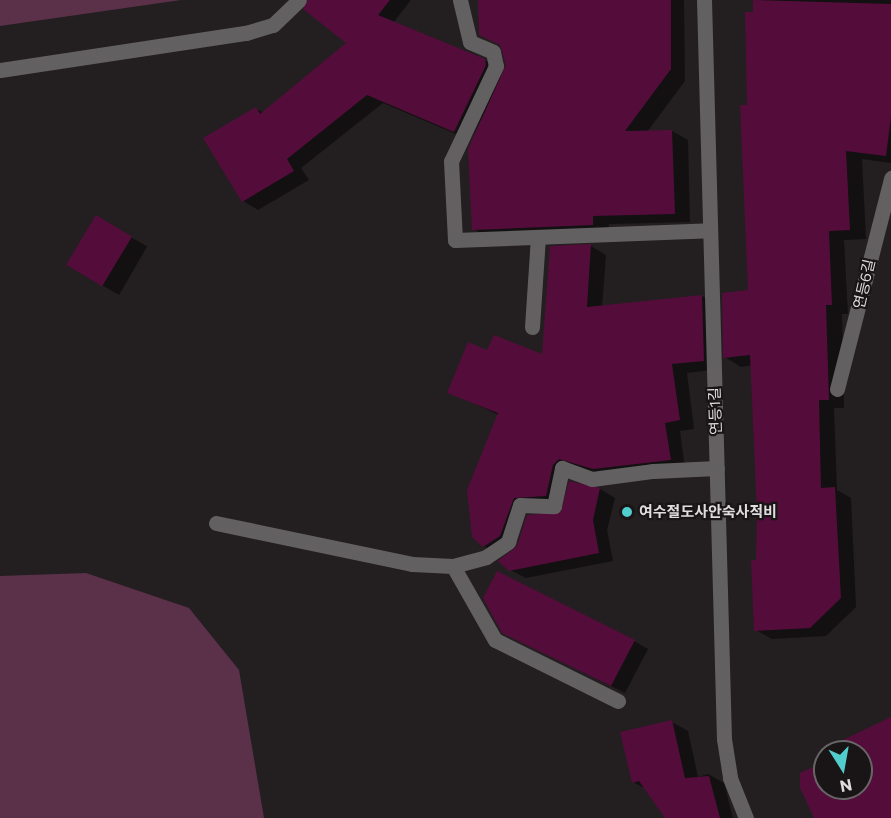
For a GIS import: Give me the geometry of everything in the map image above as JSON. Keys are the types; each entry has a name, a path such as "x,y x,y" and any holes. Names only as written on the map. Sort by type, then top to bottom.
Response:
{"street":[{"path":"0,70 246,33 273,25 299,0"},
{"path":"460,0 470,42 493,52 496,66 451,161 455,240 710,230"},
{"name":"연등1길","path":"704,0 724,739 730,778 746,818"},
{"name":"연등6길","path":"837,389 891,178"},
{"path":"532,327 538,237"},
{"path":"216,523 412,564 453,566 486,557 508,542 520,505 554,506 562,468 592,479 653,471 717,468"},
{"path":"453,566 495,640 618,702"}],"shaded area":[{"path":"0,0 181,0 0,26"},
{"path":"86,573 189,608 239,670 264,818 0,818 0,576"}],"building":[{"path":"308,0 390,0 378,15 485,59 486,65 454,132 367,95 287,159 294,171 242,202 203,138 256,107 260,114 346,43 303,9"},
{"path":"478,0 671,0 671,69 625,131 672,130 675,214 593,216 593,225 472,230 468,149 506,65 500,45 479,35"},
{"path":"753,0 891,4 891,117 886,156 846,151 850,230 829,231 832,305 826,305 829,400 819,400 821,488 835,487 841,598 810,628 754,631 751,560 756,560 757,514 750,355 723,358 722,293 748,290 740,105 747,105 745,12 753,12"},
{"path":"96,215 132,237 102,286 66,265"},
{"path":"591,244 587,307 702,295 704,361 672,364 680,420 665,423 671,460 593,469 559,459 553,465 546,496 514,498 500,536 483,547 472,537 467,490 498,413 447,393 468,342 487,350 494,335 542,354 550,246"},
{"path":"569,481 600,488 593,520 599,553 509,571 498,561 517,546 527,515 561,512"},
{"path":"497,571 635,640 611,686 502,633 483,598"},
{"path":"891,717 891,818 814,818 800,788 800,773 813,767 813,800 873,800 873,740 843,740"},
{"path":"672,720 685,778 709,776 720,818 665,818 639,781 632,783 620,732"}],"place":[{"name":"여수절도사안숙사적비","path":"627,512"}]}
